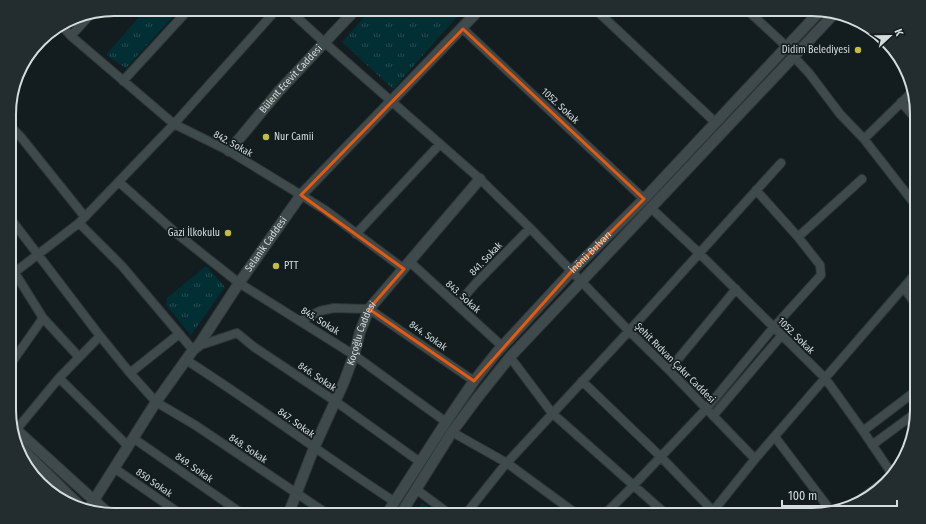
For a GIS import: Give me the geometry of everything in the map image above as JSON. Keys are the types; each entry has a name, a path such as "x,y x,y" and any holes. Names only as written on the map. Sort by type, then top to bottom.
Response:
{"main road":[{"name":"Bülent Ecevit Caddesi","path":"229,152 279,91 350,16"},
{"name":"Selanik Caddesi","path":"91,504 156,402 301,195 391,100 463,29 474,16"},
{"name":"İnönü Bulvarı","path":"391,508 474,381 503,346 572,272 644,199 815,16"},
{"name":"İnönü Bulvarı","path":"405,508 452,432 510,357 830,18"},
{"name":"Koçoğlu Caddesi","path":"291,508 314,448 344,382 369,309 480,179"},
{"path":"19,433 91,504"},
{"path":"26,453 73,499"}],"street":[{"path":"124,81 183,16"},
{"path":"16,269 82,220 174,124 271,16"},
{"name":"Şehit Rıdvan Çakır Caddesi","path":"296,16 480,179 530,228 755,459"},
{"path":"601,16 715,122"},
{"path":"754,16 786,46"},
{"path":"71,36 85,20"},
{"name":"842. Sokak","path":"65,29 174,124 229,152 301,195 356,234 407,266"},
{"name":"1052. Sokak","path":"463,29 644,199"},
{"path":"793,56 809,73 844,119 864,139 910,198"},
{"path":"864,139 908,96"},
{"path":"901,102 910,112"},
{"path":"16,132 82,220 179,334 195,348"},
{"path":"356,234 440,144"},
{"path":"471,508 507,463 781,163"},
{"path":"798,237 862,179"},
{"name":"845. Sokak","path":"119,182 176,233 239,283 354,355 446,422"},
{"path":"611,508 706,409 773,328 821,276 820,264 756,190"},
{"name":"1052. Sokak","path":"651,208 736,289 773,328 825,378 890,470"},
{"name":"848. Sokak","path":"16,226 100,336 156,402 195,425 318,508"},
{"name":"841. Sokak","path":"457,305 476,283 530,228"},
{"name":"843. Sokak","path":"407,266 457,305 503,346"},
{"path":"16,278 43,318 79,357"},
{"path":"715,508 755,459 910,281"},
{"path":"904,288 910,296"},
{"path":"669,370 736,289"},
{"path":"300,321 320,311 334,308 369,309"},
{"name":"844. Sokak","path":"369,309 474,381"},
{"path":"16,356 43,318"},
{"name":"846. Sokak","path":"195,348 237,333 254,347 335,401 420,462"},
{"path":"130,373 179,334"},
{"path":"17,423 100,336"},
{"path":"714,416 782,336"},
{"path":"510,357 552,413 659,508"},
{"name":"847. Sokak","path":"186,360 229,387 314,448 395,502"},
{"name":"849. Sokak","path":"59,378 130,442 233,508"},
{"path":"582,381 661,457 707,508"},
{"path":"863,431 910,395"},
{"path":"872,445 910,417"},
{"path":"452,432 507,463 568,508"},
{"path":"775,437 828,506"},
{"name":"850 Sokak","path":"114,468 172,508"},
{"path":"417,490 441,508"}],"highlighted area":[{"path":"463,29 644,199 571,272 474,381 369,309 404,269 301,195"}],"green space":[{"path":"140,16 174,16 126,68 106,55"},
{"path":"365,16 458,16 393,89 342,42"},
{"path":"206,266 225,287 191,335 166,305 167,298"},
{"path":"422,503 430,508 419,508"}],"place":[{"name":"Didim Belediyesi","path":"858,50"},
{"name":"Nur Camii","path":"266,137"},
{"name":"Gazi İlkokulu","path":"228,233"},
{"name":"PTT","path":"276,266"}]}
